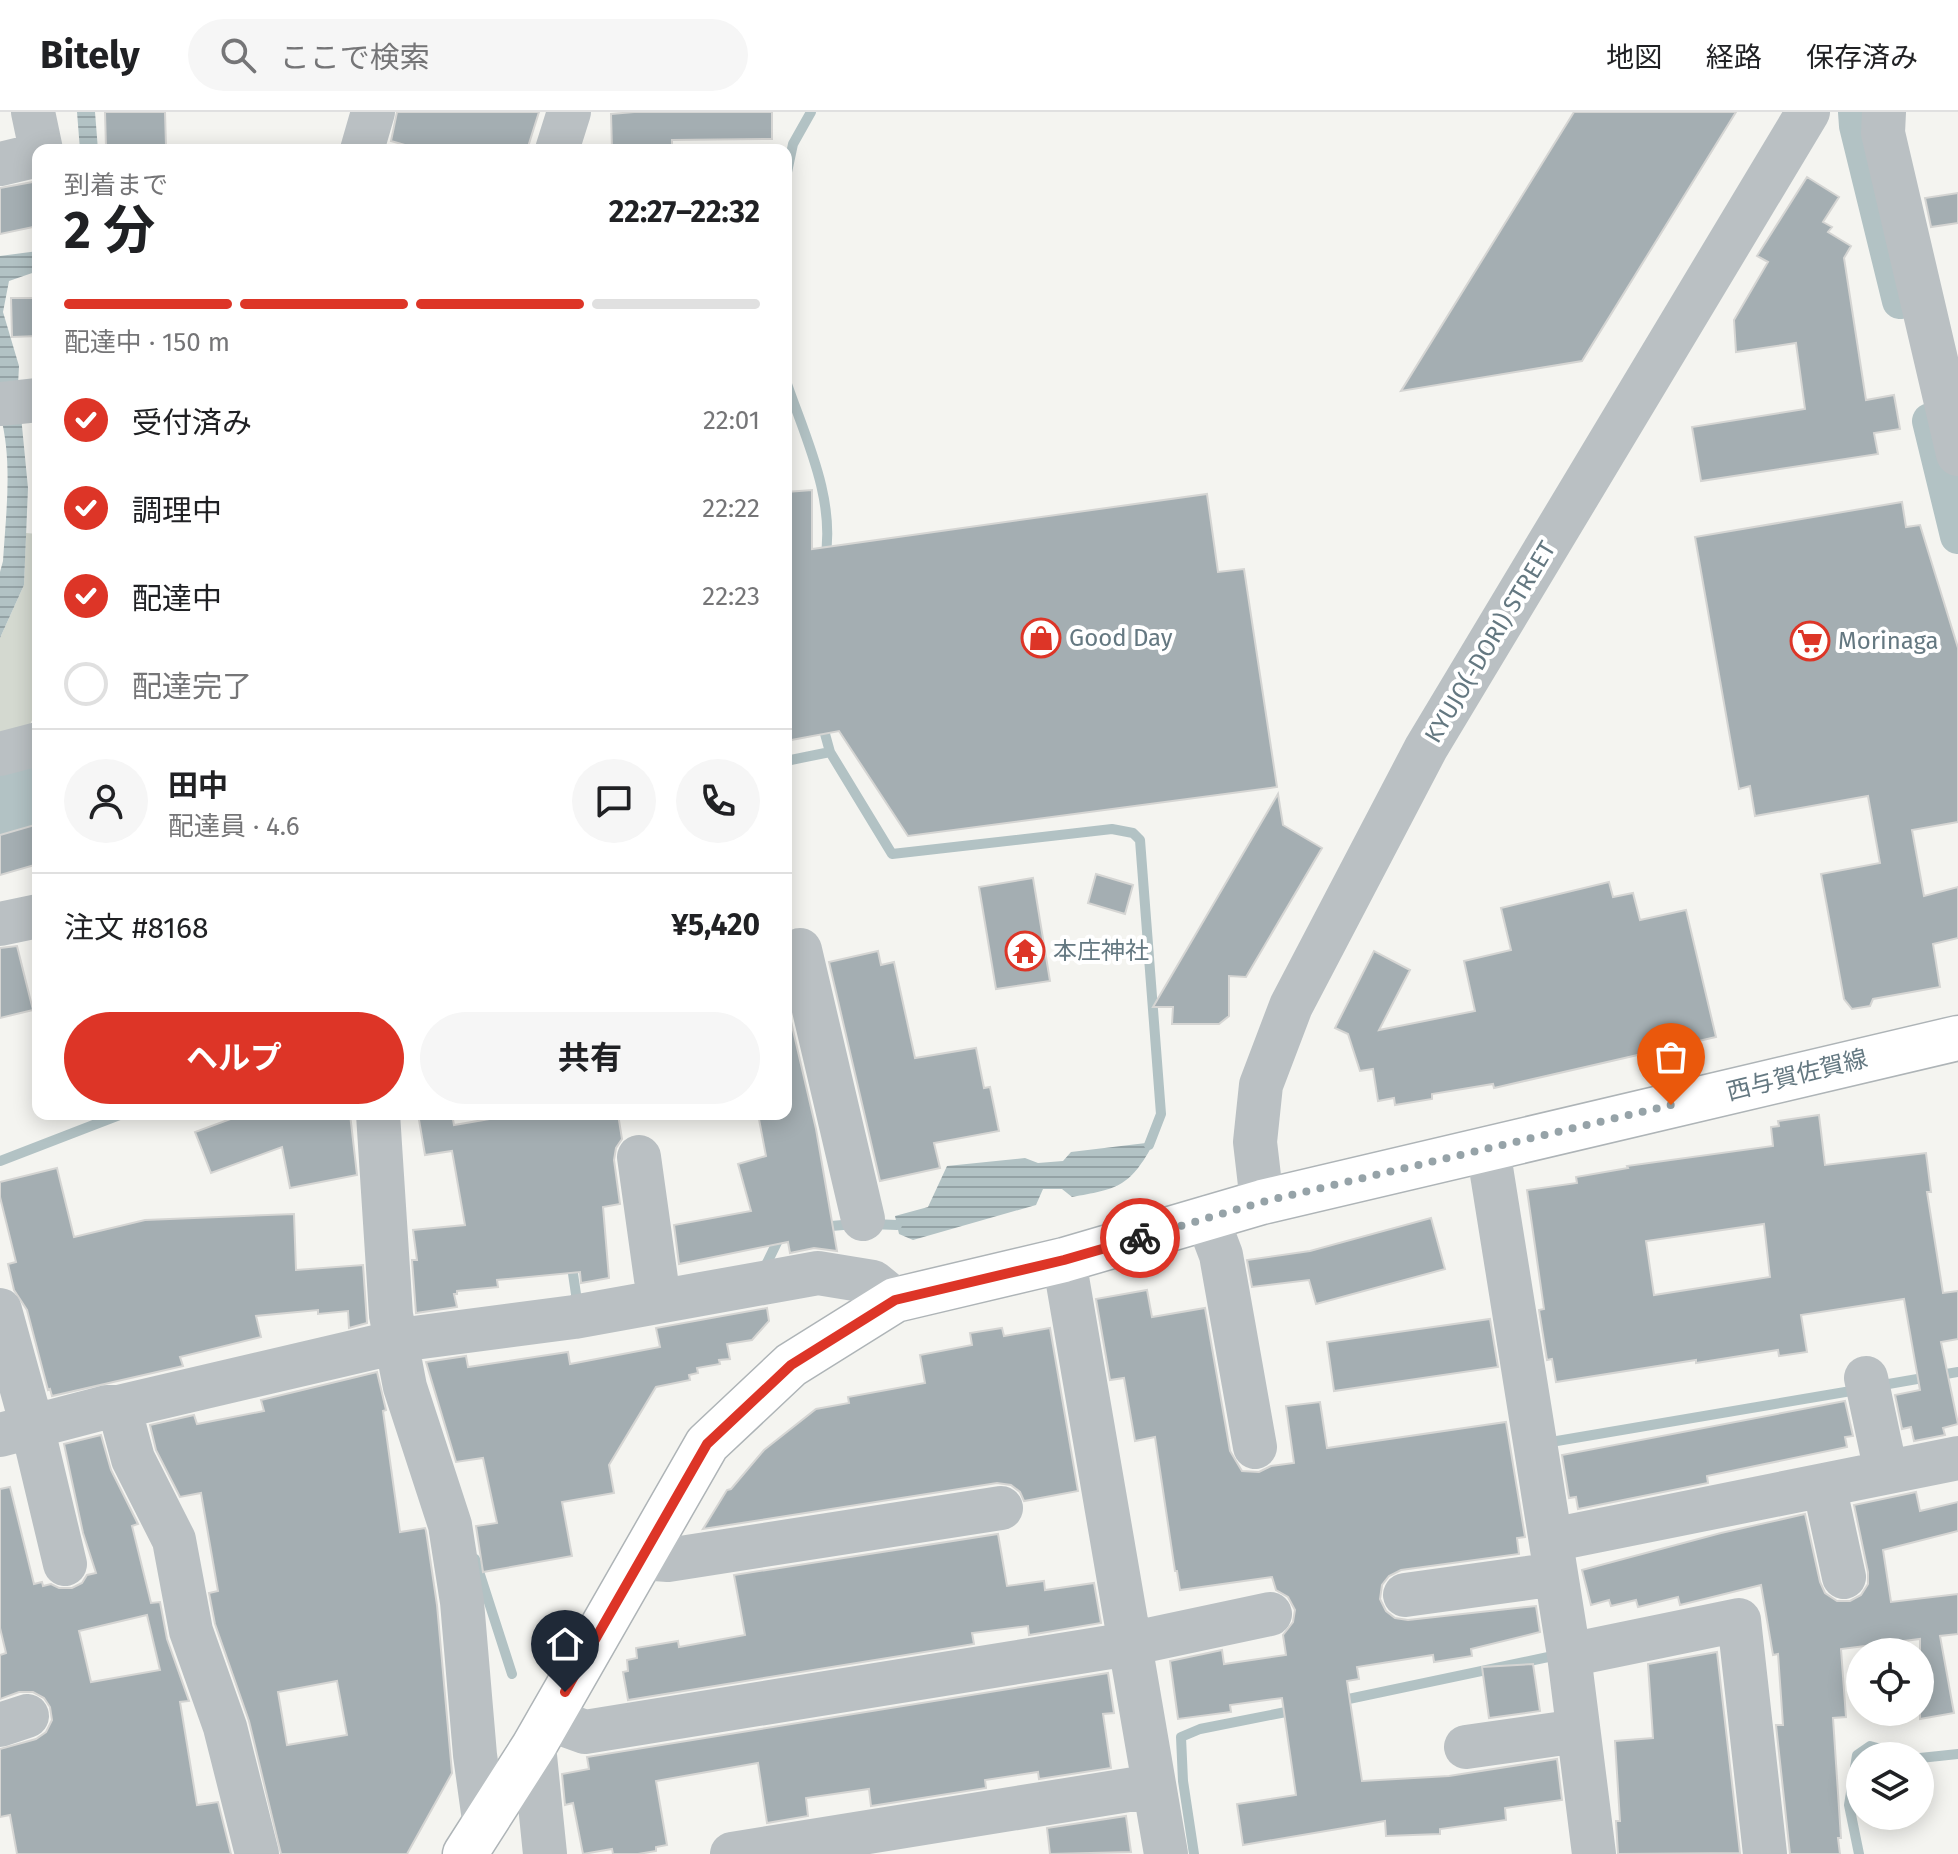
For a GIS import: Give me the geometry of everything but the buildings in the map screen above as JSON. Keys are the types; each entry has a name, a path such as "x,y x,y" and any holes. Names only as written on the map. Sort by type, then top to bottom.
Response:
{"main road":[{"name":"西与賀佐賀線","path":"475,1837 542,1732 707,1444 791,1365 895,1300 1064,1260 1262,1202 1958,1038"}],"street":[{"path":"33,112 40,144"},
{"path":"364,144 373,112"},
{"path":"559,144 569,112"},
{"name":"KYUJO(-DORI) STREET","path":"1262,1202 1255,1142 1261,1085 1291,1006 1426,748 1808,112"},
{"path":"1884,112 1883,133 1958,454"},
{"path":"0,164 32,156"},
{"path":"0,754 32,746"},
{"path":"0,924 32,917"},
{"path":"800,950 863,1219"},
{"path":"378,1120 391,1315 396,1344 416,1425 450,1525 462,1602 475,1755 475,1837"},
{"path":"1488,1149 1569,1655 1594,1854"},
{"path":"639,1157 656,1279"},
{"path":"1207,1218 1221,1255 1255,1447"},
{"path":"1064,1260 1166,1854"},
{"path":"16,1431 107,1407 119,1407 414,1338 574,1317 818,1273 873,1282 895,1300"},
{"path":"0,1310 16,1431 65,1564"},
{"path":"1868,1385 1886,1472"},
{"path":"119,1407 133,1459 174,1540 191,1631 225,1727 257,1854"},
{"path":"1405,1595 1824,1485 1958,1458"},
{"path":"1824,1485 1844,1577"},
{"path":"642,1558 668,1560 1001,1508"},
{"path":"545,1854 542,1732 585,1732 1129,1644 1270,1614"},
{"path":"1569,1655 1739,1620 1765,1854"},
{"path":"1466,1747 1578,1731"},
{"path":"732,1854 1153,1786"}],"shaded area":[{"path":"77,112 95,112 98,144 80,144"},
{"path":"32,252 32,273 9,281 3,312 19,366 28,488 24,585 0,638 0,572 8,487 0,414 0,256"},
{"path":"26,533 32,534 32,773 0,783 0,638 24,585"},
{"path":"1146,1143 1152,1146 1136,1171 1111,1188 1072,1197 1062,1189 1043,1189 1036,1205 913,1240 899,1234 895,1216 928,1207 947,1166 1025,1158 1038,1163 1063,1161 1071,1152"}],"waterway":[{"path":"792,149 811,112"},
{"path":"1856,112 1900,301"},
{"path":"792,397 823,491 827,537 825,560"},
{"path":"1930,421 1958,536"},
{"path":"822,723 830,752 892,854 1112,829 1133,833 1140,840 1161,1114 1149,1145"},
{"path":"792,760 830,752"},
{"path":"0,807 32,798"},
{"path":"0,1161 106,1120"},
{"path":"819,1227 855,1224"},
{"path":"871,1224 897,1225"},
{"path":"761,1267 765,1267 781,1234"},
{"path":"571,1260 577,1301 584,1300"},
{"path":"1877,1386 1958,1372"},
{"path":"1552,1447 1551,1442 1857,1390"},
{"path":"475,1559 512,1674"},
{"path":"1339,1701 1553,1656"},
{"path":"1194,1854 1183,1781 1181,1737 1200,1729 1296,1710"},
{"path":"1934,1757 1958,1754"},
{"path":"1854,1830 1859,1854"}],"way so far":[{"path":"1140,1238 1262,1202 1671,1105"}],"place":[{"name":"Good Day","path":"1041,638"},
{"name":"Morinaga","path":"1810,641"},
{"name":"本庄神社","path":"1025,951"}],"route":[{"path":"565,1692 707,1444 791,1365 895,1300 1064,1260 1140,1238"}]}
